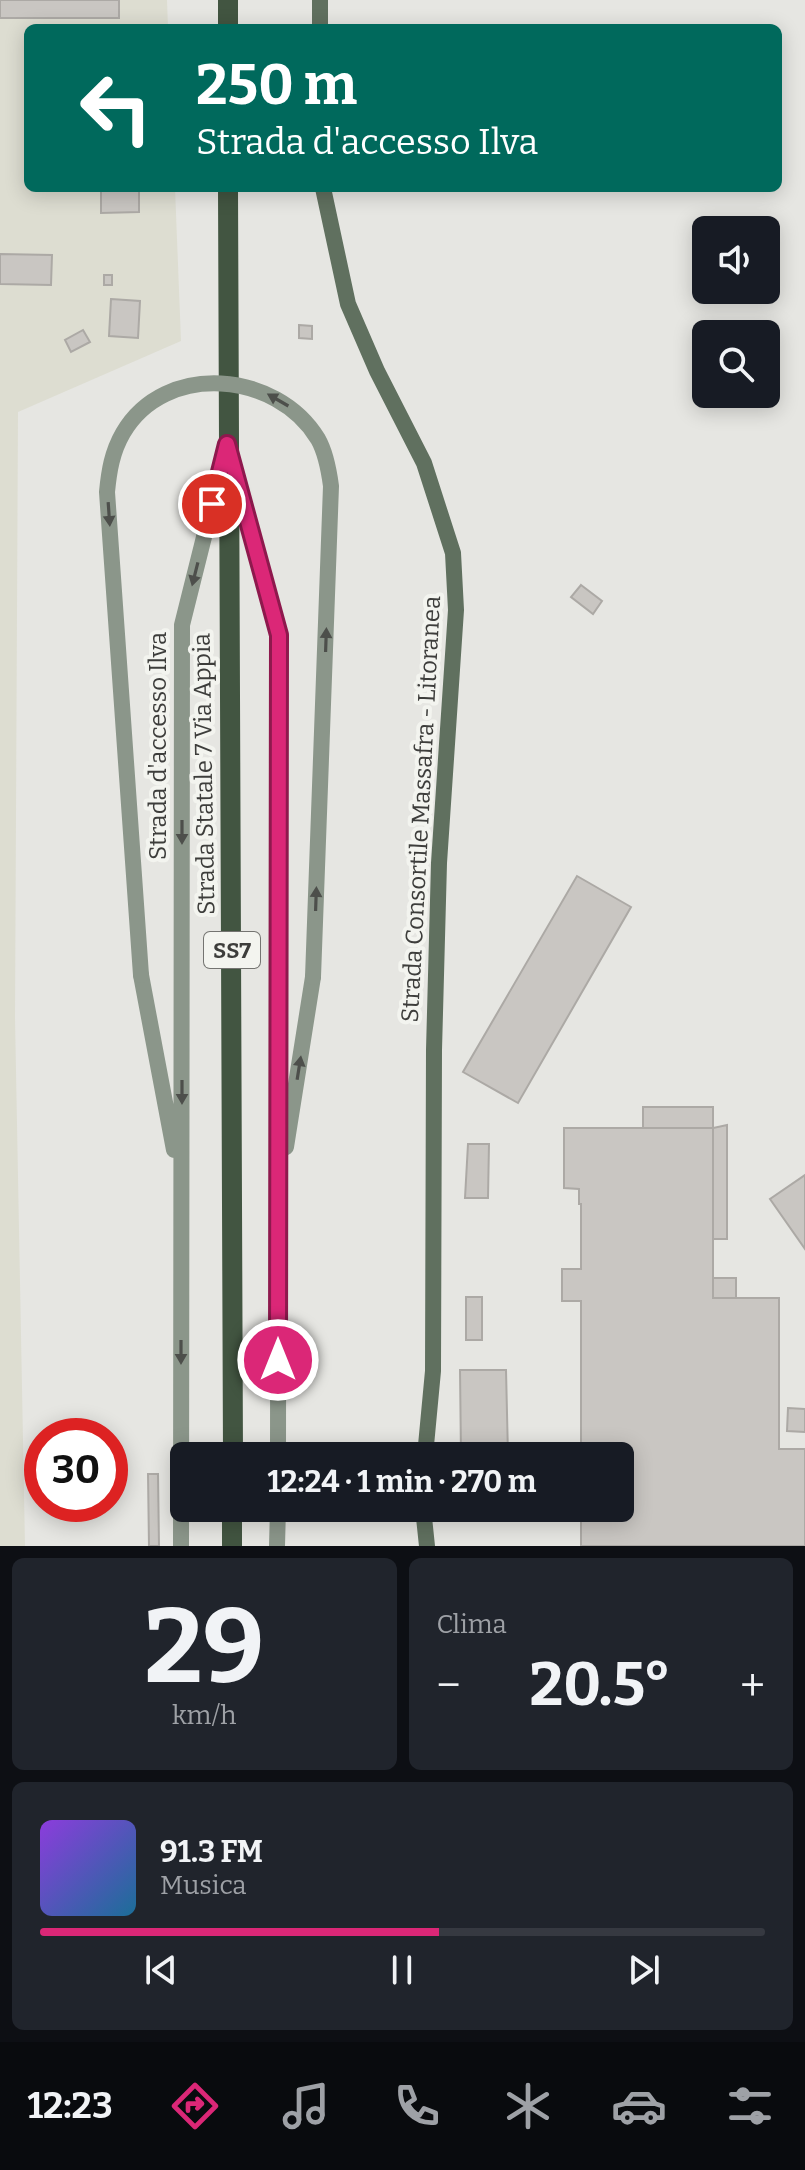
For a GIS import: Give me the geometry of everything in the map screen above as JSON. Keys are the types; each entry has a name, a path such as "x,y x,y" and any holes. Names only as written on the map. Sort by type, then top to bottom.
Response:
{"main road":[{"path":"228,0 228,24"},
{"name":"Strada Statale 7 Via Appia","path":"228,192 233,1442"},
{"path":"232,1522 232,1546"}],"street":[{"path":"320,0 320,24"},
{"name":"Strada Consortile Massafra - Litoranea","path":"324,192 348,304 377,371 424,463 453,553 456,610 439,863 434,1050 433,1371 426,1442"},
{"path":"181,1189 141,975 107,492 114,450 124,431 154,399 169,391 207,384 233,384 270,395 307,422 320,442 331,486 313,977 278,1200"},
{"path":"227,444 279,635 278,1442"},
{"name":"Strada d'accesso Ilva","path":"181,1546 182,625 227,444"},
{"path":"277,1546 278,1522"},
{"path":"424,1522 427,1546"}],"shaded area":[{"path":"0,0 167,0 168,24 24,24 24,192 175,192 181,341 18,412 15,1018 25,1546 0,1546"}],"building":[{"path":"0,0 119,0 119,18 0,18"},
{"path":"101,192 139,192 139,212 101,213"},
{"path":"0,254 52,255 51,285 0,284"},
{"path":"104,275 112,275 112,285 104,285"},
{"path":"111,299 140,301 138,338 109,336"},
{"path":"299,325 312,326 312,339 299,338"},
{"path":"83,330 90,342 71,352 65,340"},
{"path":"581,585 602,601 593,614 571,597"},
{"path":"577,876 631,907 518,1103 463,1072"},
{"path":"643,1107 713,1107 713,1128 643,1128"},
{"path":"727,1125 727,1239 713,1239 713,1128"},
{"path":"564,1128 713,1128 713,1298 779,1298 779,1449 805,1449 805,1546 581,1546 581,1522 634,1522 634,1442 581,1442 581,1301 562,1301 562,1269 581,1269 581,1204 579,1189 564,1188"},
{"path":"468,1144 489,1144 488,1198 465,1198"},
{"path":"805,1175 805,1249 770,1199"},
{"path":"713,1278 736,1278 736,1298 713,1298"},
{"path":"466,1297 482,1297 482,1340 466,1340"},
{"path":"460,1370 506,1370 508,1442 461,1442"},
{"path":"788,1408 805,1409 805,1432 787,1431"},
{"path":"148,1474 158,1474 159,1546 149,1546"}],"route":[{"path":"212,504 227,444 279,635 278,1360"}]}
